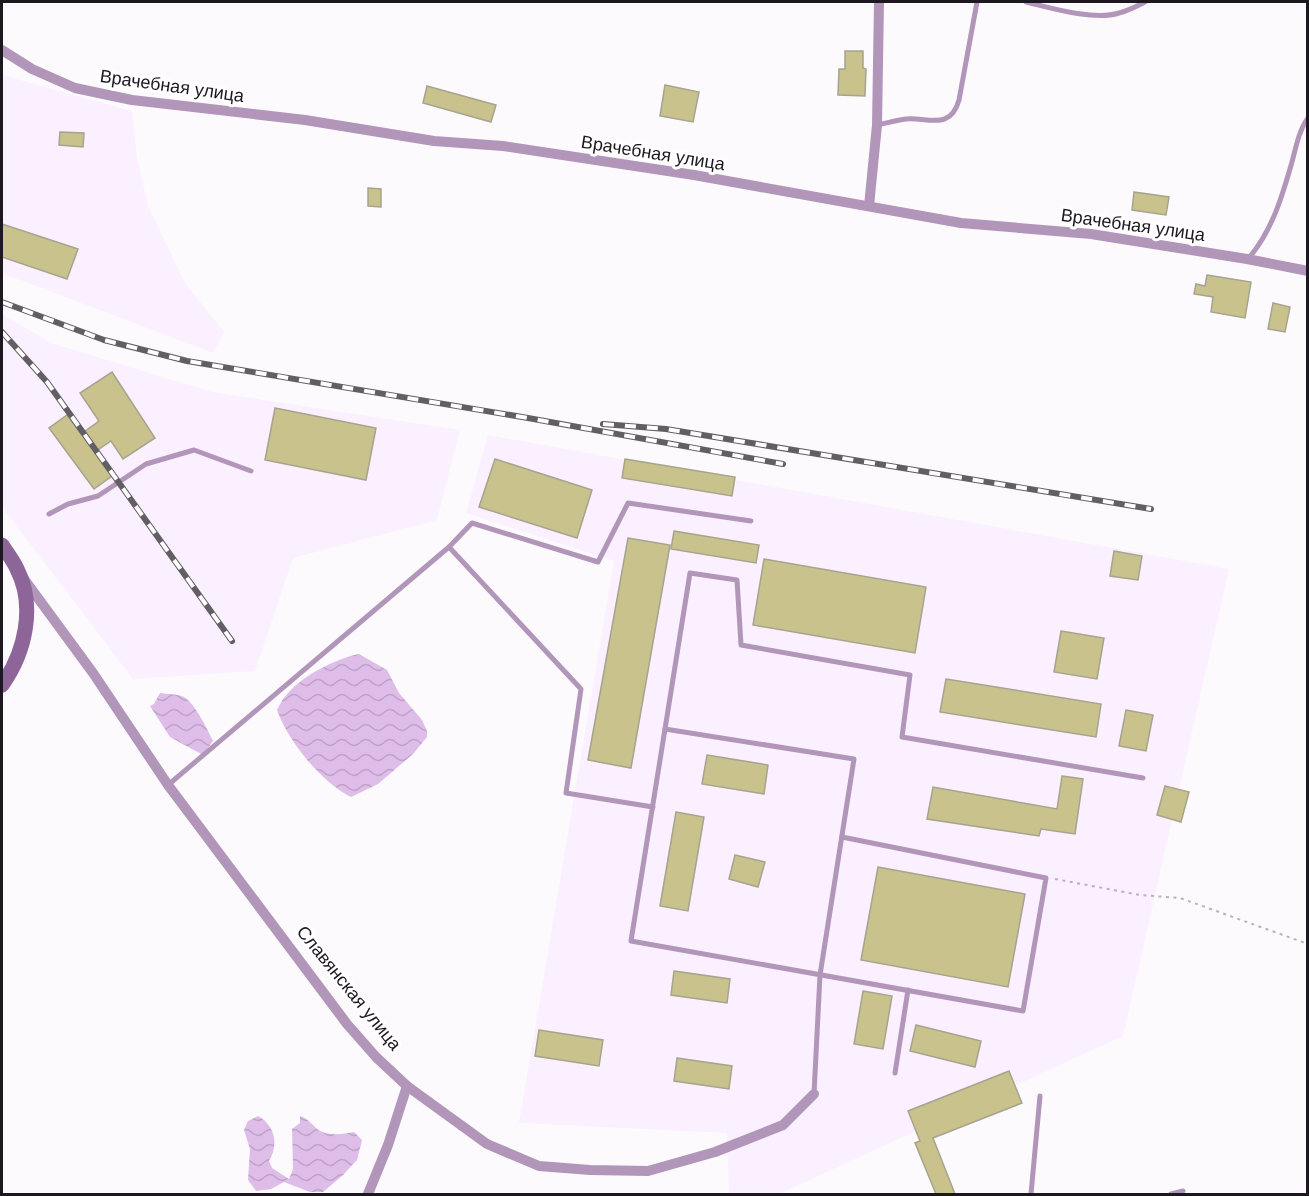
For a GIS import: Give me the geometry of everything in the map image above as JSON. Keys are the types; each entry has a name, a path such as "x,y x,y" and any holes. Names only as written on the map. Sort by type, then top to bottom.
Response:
{"main road":[{"name":"Славянская улица","path":"2,545 17,569"},
{"path":"2,685 11,672 24,632 25,591 17,569"}],"street":[{"path":"869,206 877,124 879,2"},
{"name":"Врачебная улица","path":"2,50 32,69 75,88 132,100 305,120 434,141 503,146 694,175 961,223 1091,234 1308,271"},
{"name":"Славянская улица","path":"17,569 93,673 168,785 347,1023 407,1086 487,1144 539,1166 648,1171 715,1152 783,1125 814,1094"},
{"path":"368,1194 388,1145 407,1086"}],"lane":[{"path":"877,124 906,119 942,120 952,114 959,100 977,2"},
{"path":"1026,2 1104,16 1118,14 1145,2"},
{"path":"1247,259 1264,237 1280,203 1300,132 1308,118"},
{"path":"49,514 68,504 98,496 146,464 194,450 251,471"},
{"path":"168,785 449,547 472,523 598,562 628,503 751,521"},
{"path":"449,547 581,690 566,793 653,807"},
{"path":"842,837 1046,878 1023,1011 631,941 690,573 737,580 741,645 910,675 902,737 1143,778"},
{"path":"665,729 854,759 820,975 814,1094"},
{"path":"895,1073 908,990"},
{"path":"1031,1194 1040,1096"},
{"path":"1171,1194 1183,1191"}],"path":[{"path":"1046,878 1140,895 1180,898 1308,944"}],"shaded area":[{"path":"2,75 132,111 137,157 148,206 185,283 224,332 213,353 2,273"},
{"path":"2,314 51,343 212,392 460,430 437,520 293,558 255,671 133,679 2,507"},
{"path":"488,435 1229,569 1123,1036 779,1194 729,1194 727,1133 519,1123 614,561 466,513"}],"water":[{"path":"359,654 387,670 399,693 422,720 427,737 413,754 378,784 351,797 328,781 307,760 289,735 277,710 288,693 311,674 330,664"},
{"path":"160,693 184,697 196,710 213,741 203,755 170,737 150,706 154,704"},
{"path":"258,1116 272,1130 274,1136 274,1148 269,1161 272,1168 289,1179 293,1169 292,1129 300,1123 300,1116 324,1133 354,1132 362,1140 357,1160 323,1192 310,1192 284,1182 271,1189 256,1191 248,1180 250,1149 244,1130 248,1121"}],"building":[{"path":"845,51 863,51 863,68 866,69 865,96 838,95 839,69 845,69"},
{"path":"665,85 699,92 693,122 660,116"},
{"path":"427,86 496,105 491,122 423,103"},
{"path":"60,132 84,133 83,147 59,145"},
{"path":"368,188 381,189 381,207 368,206"},
{"path":"1134,192 1169,197 1166,215 1132,210"},
{"path":"2,224 78,249 67,279 2,257"},
{"path":"1207,275 1251,282 1245,318 1211,312 1213,297 1194,294 1196,284 1205,286"},
{"path":"1273,303 1290,307 1285,332 1268,329"},
{"path":"112,372 155,438 123,459 111,441 95,452 112,476 94,489 49,428 67,415 81,434 99,421 80,393"},
{"path":"275,408 376,428 366,480 265,460"},
{"path":"495,459 592,490 577,538 479,507"},
{"path":"625,459 735,477 732,496 622,478"},
{"path":"674,531 759,545 756,563 671,549"},
{"path":"628,538 670,545 631,768 588,760"},
{"path":"1114,551 1142,556 1138,580 1110,576"},
{"path":"764,559 926,587 915,653 753,625"},
{"path":"1061,631 1104,638 1097,679 1054,672"},
{"path":"946,679 1101,704 1096,737 940,712"},
{"path":"1126,710 1153,715 1146,751 1119,746"},
{"path":"707,755 768,765 764,794 702,784"},
{"path":"1062,776 1083,779 1075,834 1041,829 1039,836 927,819 933,787 1057,809"},
{"path":"1165,786 1189,792 1181,822 1157,815"},
{"path":"676,812 704,817 688,911 660,906"},
{"path":"735,855 765,862 758,887 729,879"},
{"path":"878,867 1025,894 1008,987 861,960"},
{"path":"674,971 730,979 727,1003 671,995"},
{"path":"863,991 892,996 883,1049 854,1044"},
{"path":"916,1025 981,1041 975,1067 910,1051"},
{"path":"539,1030 603,1040 599,1066 535,1056"},
{"path":"677,1058 732,1066 729,1089 674,1081"},
{"path":"1009,1071 1022,1103 933,1138 955,1194 936,1194 915,1143 920,1141 908,1111"}],"railway":[{"path":"2,302 104,340 187,361 528,418 783,464"},
{"path":"2,332 47,382 232,641"},
{"path":"603,424 666,429 1151,509"}]}
